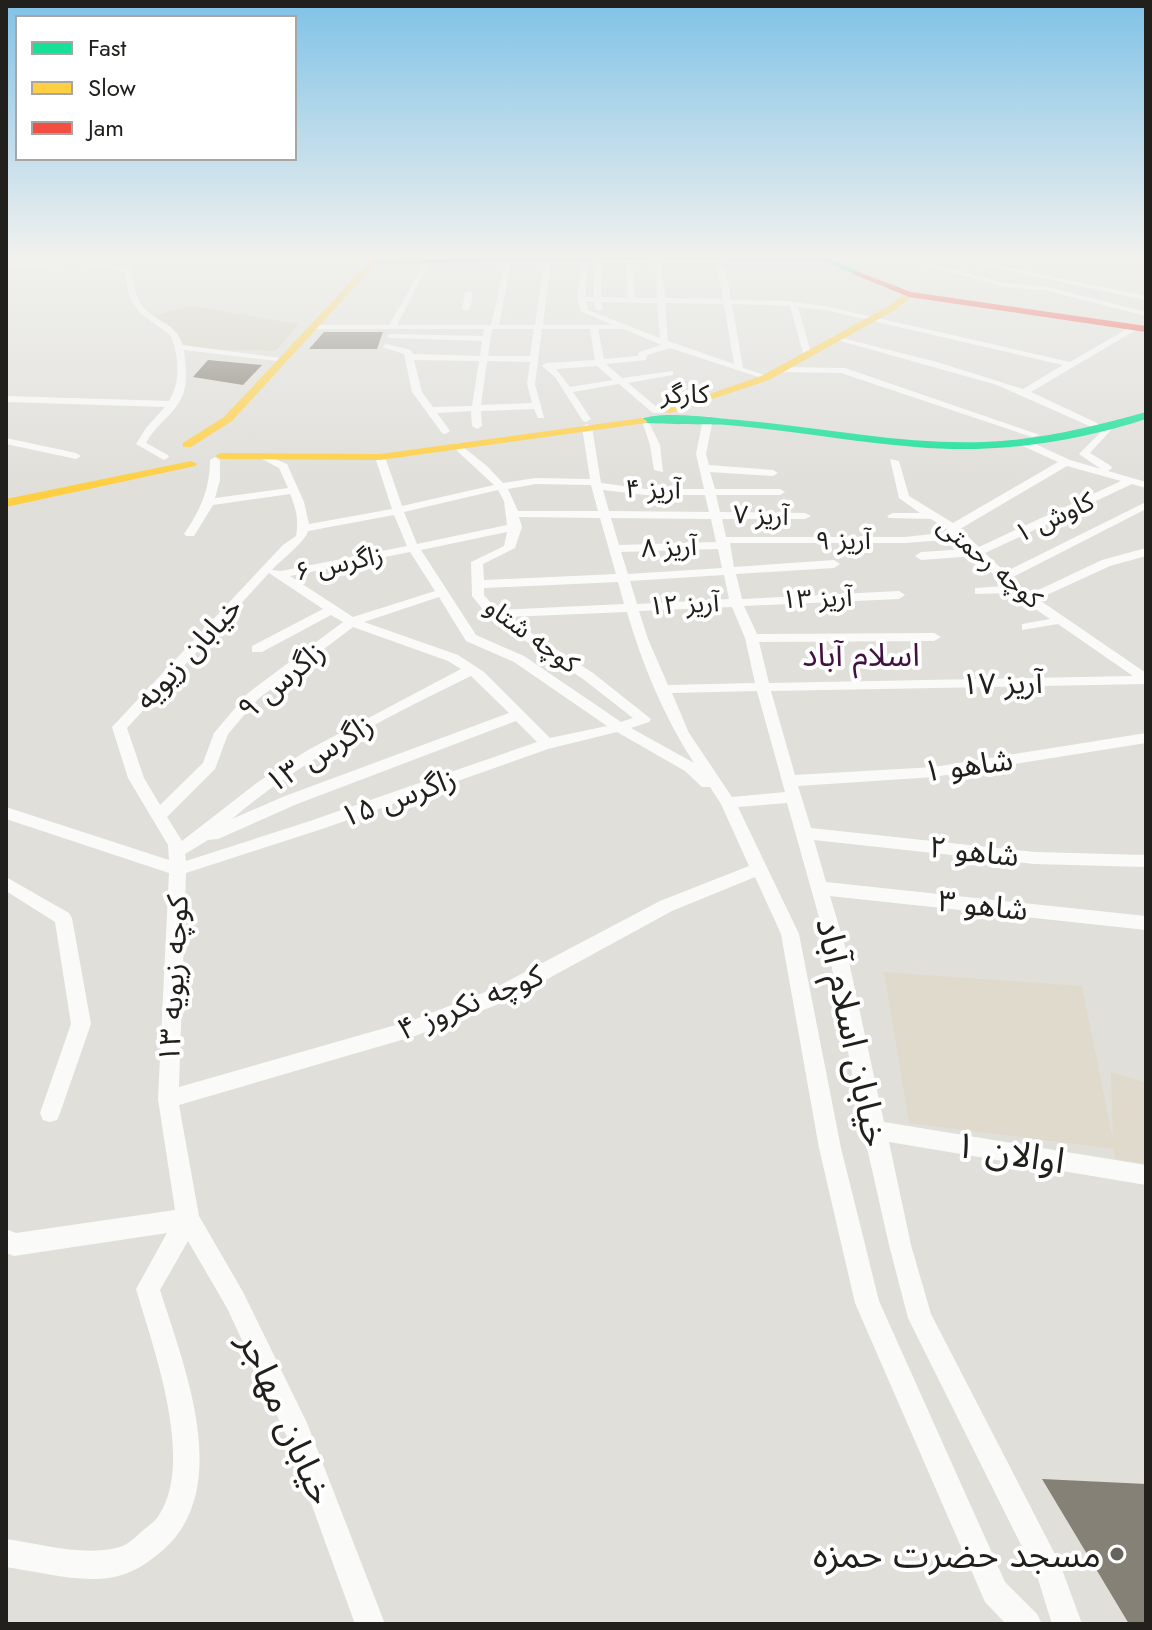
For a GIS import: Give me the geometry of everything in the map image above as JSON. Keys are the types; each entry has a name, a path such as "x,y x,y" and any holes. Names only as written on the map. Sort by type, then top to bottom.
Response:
{"main road":[{"path":"6,503 179,455 228,419 309,332"},
{"path":"655,414 772,374 846,332"},
{"name":"کارگر","path":"1100,427 1146,403"},
{"name":"کارگر","path":"220,452 376,449 655,414 723,412 917,437 1031,439"},
{"name":"کارگر","path":"655,414 902,443 1031,439 1146,415"},
{"path":"6,495 179,455 220,452 228,419"},
{"name":"کارگر","path":"220,452 265,458 380,457 586,423"}],"street":[{"path":"174,332 181,347 183,382 174,404 141,444 179,455"},
{"path":"403,332 486,339"},
{"path":"477,426 476,409 489,332"},
{"path":"430,410 539,411 531,384 536,332"},
{"path":"595,332 600,364 655,414 659,470"},
{"path":"640,332 739,369 772,374 842,370 1031,439 1066,462 1146,485"},
{"path":"666,332 667,344"},
{"path":"732,332 739,369"},
{"path":"801,332 807,353"},
{"path":"929,332 1068,364"},
{"path":"1025,391 1127,332"},
{"path":"834,338 1025,391 1100,427 1084,454 1130,481 1146,498"},
{"path":"409,357 483,357 551,367 643,358 642,354 667,344"},
{"path":"181,347 285,359"},
{"path":"386,347 408,352 417,392 445,431"},
{"path":"551,367 569,390 586,423 596,484 641,639 682,733 728,803"},
{"path":"569,390 670,373"},
{"path":"6,399 174,404"},
{"name":"خیابان اسلام آباد","path":"708,419 701,454 728,570 736,601 752,638 763,689 820,888 864,1068 874,1130 900,1245 920,1318 1050,1574 1067,1624"},
{"path":"6,441 76,456"},
{"path":"458,446 503,486 514,520"},
{"path":"190,534 209,502 220,452"},
{"path":"380,457 413,547 471,638 519,659 620,728 690,767 728,803"},
{"path":"265,458 283,466 303,514 304,528"},
{"name":"کوچه رحمتی","path":"894,461 904,498 937,516 957,532 1015,589 1146,680"},
{"path":"957,532 1066,462"},
{"path":"704,468 773,473"},
{"name":"آریز ۴","path":"304,528 399,512 533,481 596,484 646,492 780,492"},
{"name":"کاوش ۱","path":"978,552 1130,481"},
{"path":"209,502 293,490"},
{"path":"1002,578 1146,505"},
{"name":"آریز ۷","path":"604,514 805,516"},
{"name":"زاگرس ۶","path":"266,570 280,575 413,547 514,520 604,514"},
{"path":"893,516 937,516"},
{"name":"کوچه شتاو","path":"514,520 509,548 477,562 478,596 494,614 588,676 644,719 620,728"},
{"name":"خیابان زیویه","path":"177,861 176,845 136,778 119,727 287,547 301,538 304,528"},
{"name":"آریز ۹","path":"724,543 905,540 957,532"},
{"name":"آریز ۸","path":"614,549 724,543"},
{"path":"921,556 978,552"},
{"path":"1029,599 1106,563 1146,552"},
{"path":"478,584 834,564"},
{"path":"280,575 351,622 424,646 471,670 520,714 547,744"},
{"path":"979,591 1015,589"},
{"name":"زاگرس ۹","path":"159,815 210,765 221,733 253,696 351,622 440,593"},
{"name":"آریز ۱۳","path":"736,601 899,595"},
{"name":"آریز ۱۲","path":"494,614 736,601"},
{"path":"257,649 332,609"},
{"path":"1027,627 1061,620"},
{"path":"752,638 934,637"},
{"name":"زاگرس ۱۳","path":"177,861 262,787 354,728 471,670"},
{"name":"آریز ۱۷","path":"663,689 1146,680"},
{"path":"198,842 291,800 520,714"},
{"name":"زاگرس ۱۵","path":"177,861 276,841 547,744 620,728"},
{"name":"شاهو ۱","path":"728,803 791,789 934,772 1146,738"},
{"name":"خیابان اسلام آباد","path":"728,803 790,934 830,1148 867,1303 995,1592 1027,1624"},
{"name":"کوچه زیویه ۱۳","path":"6,813 177,861 168,1099 188,1219"},
{"name":"شاهو ۲","path":"803,833 1034,858 1146,861"},
{"name":"کوچه نکروز ۴","path":"168,1099 415,1028 500,995 666,906 759,869"},
{"path":"6,883 63,918 81,1024 50,1113"},
{"name":"شاهو ۳","path":"820,888 1146,923"},
{"name":"اوالان ۱","path":"874,1130 1146,1175"},
{"path":"9,1244 188,1219"},
{"path":"6,1553 86,1563 122,1561 161,1539 186,1495 186,1424 148,1289 188,1219"},
{"name":"خیابان مهاجر","path":"188,1219 235,1300 298,1432 370,1624"}],"shaded area":[{"path":"173,332 292,332 275,351 178,348"},
{"path":"884,972 1082,986 1113,1140 1111,1072 1146,1083 1146,1164 1115,1159 1114,1149 909,1123"}],"building":[{"path":"324,332 383,332 377,349 309,349"},
{"path":"208,360 262,365 243,385 193,377"},
{"name":"مسجد حضرت حمزه","path":"1042,1479 1146,1484 1146,1624 1129,1624"}],"traffic: fast":[{"path":"642,421 715,421 918,444 984,446 1084,433 1146,415"}],"traffic: slow":[{"path":"187,445 228,419 309,332"},
{"path":"666,411 765,378 848,332"},
{"path":"221,456 380,457 642,421"},
{"path":"6,503 191,464"}],"place":[{"name":"مسجد حضرت حمزه","path":"1117,1554"}],"district":[{"name":"اسلام آباد","path":"861,655"}]}
